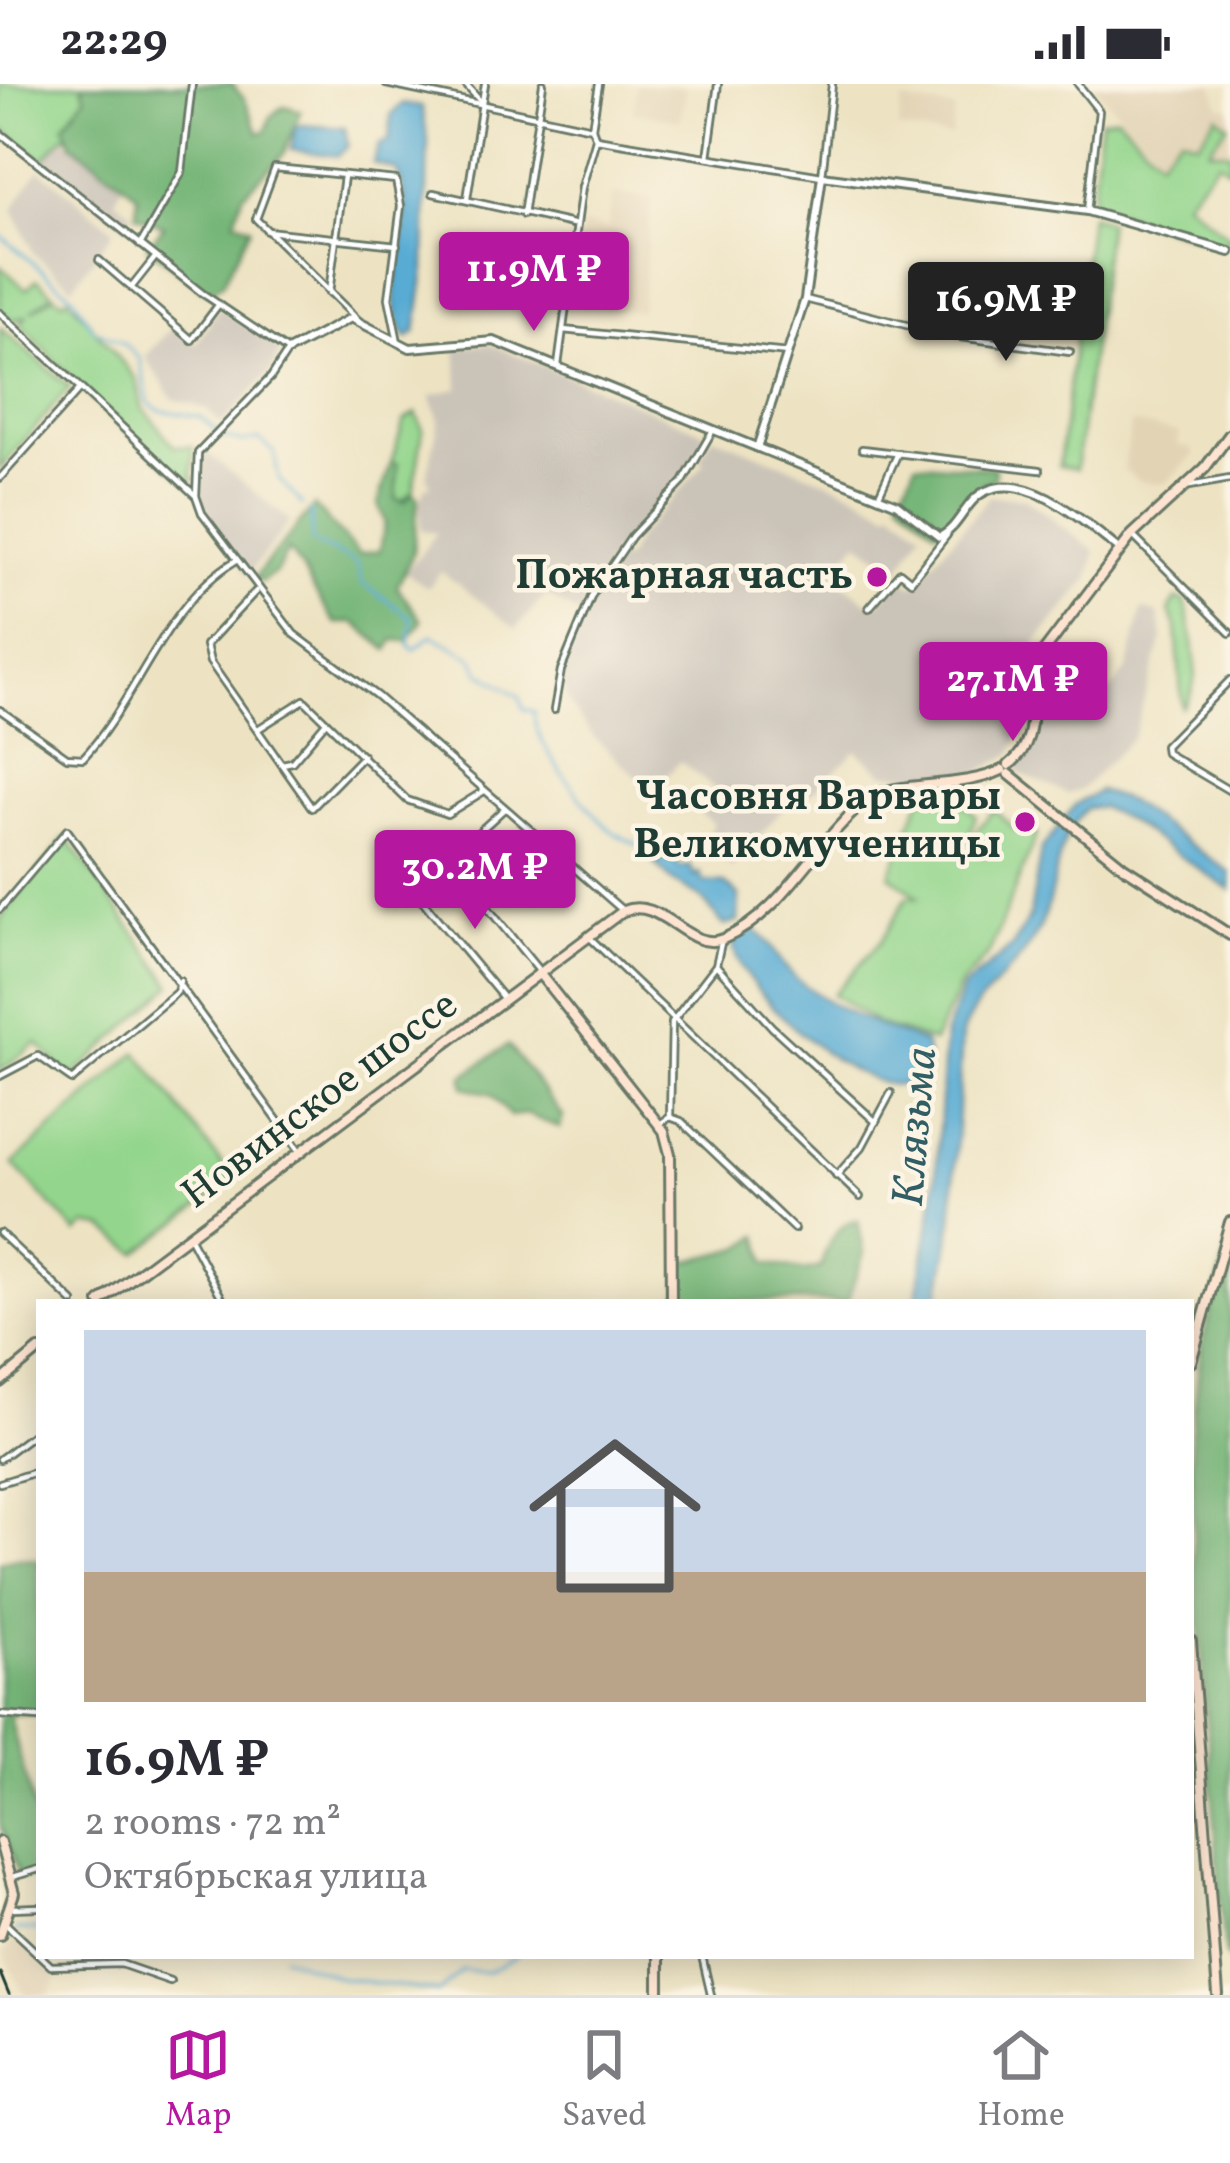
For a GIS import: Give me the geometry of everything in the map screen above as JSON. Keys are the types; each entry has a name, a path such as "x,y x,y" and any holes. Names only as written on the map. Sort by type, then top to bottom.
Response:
{"main road":[{"path":"727,937 812,863 869,798 890,790 966,784 1006,768 1033,728 1038,660 1132,535 1184,487 1230,434"},
{"path":"1006,768 1093,843 1230,935"},
{"name":"Новинское шоссе","path":"104,1299 623,911 653,910 705,940 727,937"},
{"path":"539,972 661,1123 670,1154 671,1299"},
{"path":"1194,1351 1230,1222"},
{"path":"0,1382 36,1352"},
{"path":"1194,1680 1218,1995"},
{"path":"0,1842 12,1877 12,1908 0,1935"},
{"path":"659,1959 659,1995"}],"street":[{"path":"140,245 182,172 192,84"},
{"path":"386,84 592,128"},
{"path":"465,84 480,105"},
{"path":"467,199 485,84"},
{"path":"523,215 543,84"},
{"path":"558,366 576,225 596,139 592,128 598,84"},
{"path":"708,158 718,84"},
{"path":"757,448 805,298 832,84"},
{"path":"1078,84 1097,104 1100,118 1088,211"},
{"path":"0,133 155,257 288,351"},
{"path":"596,139 822,176 1088,211 1230,252"},
{"path":"399,345 389,298 401,201 395,179 275,168 256,219 358,320 399,345 416,348 494,340 897,505 930,534 947,534"},
{"path":"329,293 344,176"},
{"path":"433,193 576,225"},
{"path":"267,231 397,245"},
{"path":"131,288 155,257"},
{"path":"99,260 192,340 219,304"},
{"path":"805,298 945,335 1070,352"},
{"path":"0,314 48,353 80,389 196,496 256,591 302,642 377,695 623,911"},
{"path":"196,496 198,453 272,377 288,351 342,321 358,320"},
{"path":"563,330 788,353"},
{"path":"0,478 80,389"},
{"path":"554,710 561,670 592,595 632,536 694,467 713,430"},
{"path":"862,449 1040,470"},
{"path":"878,497 898,453"},
{"path":"1184,487 1230,479"},
{"path":"868,608 900,572 911,581 990,489 1048,496 1120,550"},
{"path":"1132,535 1230,633"},
{"path":"0,710 67,757 83,758 110,730 134,683 180,616 236,562"},
{"path":"256,591 226,619 206,650 315,809 363,756"},
{"path":"1230,680 1165,746 1166,753 1230,790"},
{"path":"258,729 301,699 407,800 436,813 450,813 474,793 484,791"},
{"path":"282,764 292,763 326,722"},
{"path":"474,793 475,783"},
{"path":"384,868 406,893 414,891 504,809"},
{"path":"0,910 67,830 302,1154"},
{"path":"449,860 539,972"},
{"path":"414,891 504,999"},
{"path":"588,936 860,1197"},
{"path":"670,1117 673,1022 716,965 727,937"},
{"path":"716,965 772,1027 876,1122"},
{"path":"0,1076 38,1056 72,1080 172,997 180,981"},
{"path":"172,997 192,999"},
{"path":"836,1176 891,1093"},
{"path":"661,1123 670,1117"},
{"path":"670,1117 690,1129 794,1229"},
{"path":"2,1238 70,1299"},
{"path":"190,1238 222,1299"},
{"path":"0,1459 36,1432"},
{"path":"1,1480 36,1472"},
{"path":"0,1715 36,1718"},
{"path":"12,1877 36,1870"},
{"path":"12,1908 36,1906"},
{"path":"6,1924 36,1952"},
{"path":"44,1959 51,1966 121,1964 170,1981"},
{"path":"703,1959 710,1995"}],"shaded area":[{"path":"637,84 685,88 681,120 633,112"},
{"path":"1092,84 1213,84 1219,106 1230,107 1230,152 1209,150 1180,136 1160,156"},
{"path":"902,101 955,109 951,137 898,129"},
{"path":"62,138 123,183 115,200 132,212 126,228 42,161"},
{"path":"39,169 114,230 73,286 34,254 13,209"},
{"path":"613,194 651,199 641,311 579,305 572,297 582,225 608,228"},
{"path":"219,308 281,349 272,370 222,424 206,409 173,399 145,357 173,326 196,345"},
{"path":"490,344 706,433 688,467 612,556 580,615 546,595 516,629 441,571 428,588 406,572 437,533 421,530 420,503 426,486 431,487 427,476 439,420 430,396 459,388 456,348"},
{"path":"1131,423 1179,432 1178,445 1193,449 1194,455 1165,484 1139,481 1124,470"},
{"path":"713,436 849,490 889,512 893,509 922,531 899,570 858,541 832,574 867,602 879,603 900,578 913,586 990,496 1024,498 1095,551 1090,577 1026,655 1024,727 1011,754 967,779 883,773 856,750 814,791 781,811 732,869 704,841 714,823 699,813 716,790 680,761 664,779 637,777 594,737 567,701 562,674 569,654 597,591 617,560 626,560 637,538 705,463 700,459"},
{"path":"205,451 290,521 247,576 200,503"},
{"path":"1142,609 1158,614 1163,637 1133,737 1082,789 1068,794 1015,771 1035,733 1037,682 1092,697 1095,687 1111,690 1127,670"},
{"path":"15,1937 59,1976 48,1995 25,1995 3,1953"}],"green space":[{"path":"0,84 101,84 79,130 62,138 42,161 0,127"},
{"path":"82,84 231,84 244,98 259,133 266,131 271,116 284,106 301,111 283,155 243,194 235,220 251,227 223,283 209,292 147,247 164,226 136,215 138,195 72,144 64,125 85,97"},
{"path":"1217,115 1228,125 1208,149 1230,152 1230,170 1218,161 1185,201 1230,238 1223,246 1091,204 1101,119 1117,116 1159,159 1180,136 1198,142"},
{"path":"1090,215 1108,222 1076,469 1059,466"},
{"path":"0,266 26,289 37,279 53,293 32,311 55,295 62,301 68,297 137,380 142,407 174,446 193,447 192,487 106,413 20,324 27,315 13,321 0,311"},
{"path":"0,328 70,387 0,469"},
{"path":"416,413 423,430 413,492 400,502 393,493 398,465 391,463 404,421"},
{"path":"391,463 398,464 396,499 404,502 413,492 418,498 413,553 397,587 422,621 407,641 394,640 388,650 355,623 336,623 288,550 277,571 261,582 254,578 314,506 359,554 380,551 385,522 378,504"},
{"path":"916,463 995,468 994,479 977,489 936,530 900,498"},
{"path":"1176,599 1185,601 1195,657 1193,685 1182,707 1176,626 1169,611"},
{"path":"922,796 958,799 976,816 966,843 994,810 1014,829 1037,834 989,954 961,984 933,1042 878,1024 833,994 881,941 907,897 918,897 890,875"},
{"path":"66,837 172,985 71,1078 37,1043 0,1071 0,919"},
{"path":"508,1045 563,1116 560,1128 526,1114 510,1116 491,1094 464,1087 463,1076"},
{"path":"137,1052 234,1180 137,1253 104,1228 86,1225 77,1233 13,1164"},
{"path":"858,1220 864,1253 848,1299 680,1299 681,1263 741,1248 759,1236 766,1263 805,1271 821,1267 838,1231"},
{"path":"1230,1236 1230,1959 1225,1955 1194,1557 1194,1411 1201,1349"},
{"path":"36,1560 36,1714 9,1714 36,1818 36,1877 20,1877 0,1825 0,1562"}],"water":[{"path":"402,104 422,107 428,140 425,270 416,332 407,338 395,300 403,190 396,170 373,163 379,145 389,140 391,115"},
{"path":"296,127 345,128 348,145 338,156 291,150"},
{"path":"1099,791 1127,800 1230,872 1230,890 1100,807 1087,808 1075,822 1060,854 1035,937 976,1007 962,1034 952,1225 939,1299 917,1299 935,1191 945,1034 964,987 1013,946 1030,915 1041,850 1075,805"},
{"path":"654,842 660,862 675,853 678,867 691,866 694,877 700,873 703,882 725,883 739,895 738,922 724,925 700,897 671,880 645,853"},
{"path":"751,927 795,977 824,999 924,1043 924,1070 908,1084 883,1083 852,1070 788,1022 741,965 733,942"}],"waterway":[{"path":"0,235 74,297 92,328 123,343 140,359 148,402 158,410 201,417 217,431"},
{"path":"221,436 242,442 259,439 274,452 279,479 302,504"},
{"path":"311,511 312,542 357,563 362,583 412,618 409,646 414,650 432,635 473,658 480,672 520,697 523,709 534,711 551,757 576,792 612,831 645,850"},
{"path":"16,1930 36,1930"},
{"path":"291,1959 341,1978 439,1992 462,1970 488,1972 512,1959"}],"railway":[{"path":"0,1973 9,1995"}],"place":[{"name":"Пожарная часть","path":"877,577"},
{"name":"Часовня Варвары Великомученицы","path":"1025,822"}],"water label":[{"name":"Клязьма","path":"917,1127"}]}
